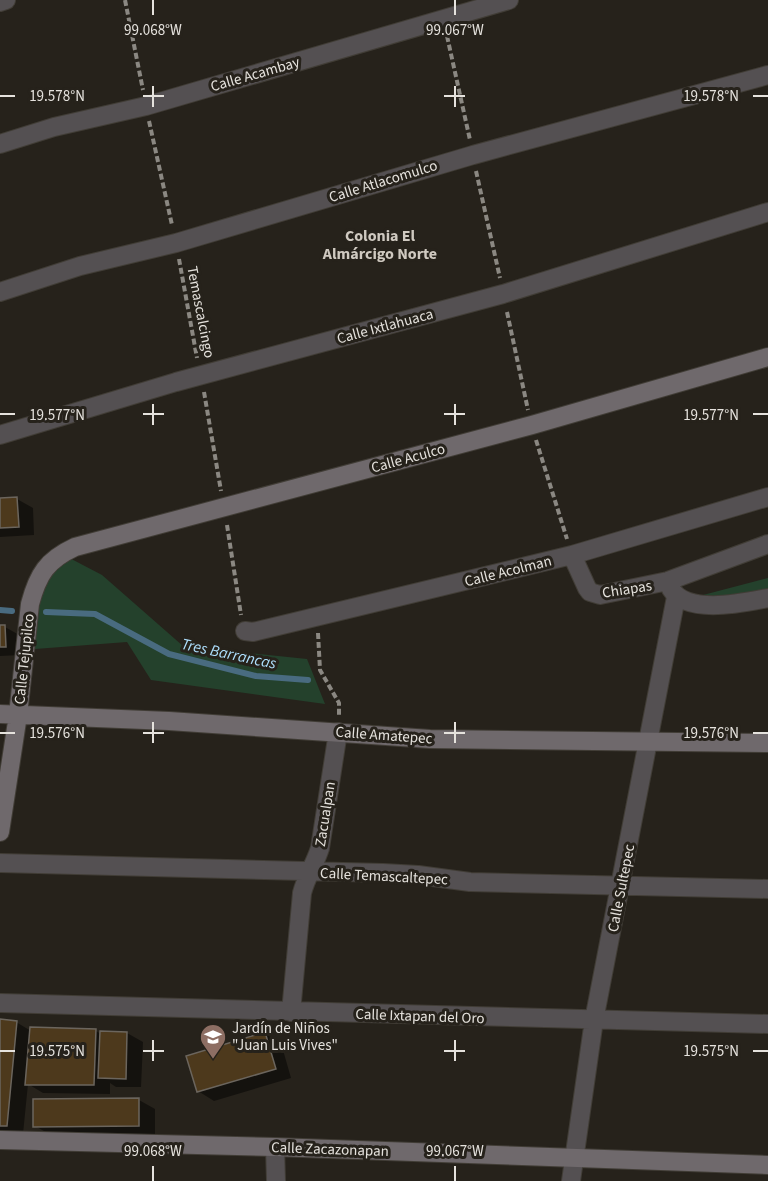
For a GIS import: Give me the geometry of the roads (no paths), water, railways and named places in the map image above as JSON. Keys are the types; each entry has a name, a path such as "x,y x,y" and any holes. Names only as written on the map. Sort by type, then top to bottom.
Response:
{"street":[{"path":"0,2 6,0"},
{"name":"Calle Acambay","path":"0,144 54,127 146,106 509,0"},
{"name":"Calle Atlacomulco","path":"0,292 80,266 176,243 473,154 768,75"},
{"name":"Calle Ixtlahuaca","path":"0,435 201,376 503,294 768,212"},
{"name":"Calle Aculco","path":"51,561 59,554 75,547 532,425 768,357"},
{"name":"Calle Acolman","path":"245,631 253,632 572,555 768,496"},
{"name":"Chiapas","path":"572,555 587,588 595,594 609,594 672,589 768,544"},
{"name":"Calle Tejupilco","path":"0,832 18,715 30,604 34,587 51,561"},
{"name":"Chiapas","path":"672,589 699,605 768,598"},
{"name":"Calle Sultepec","path":"571,1181 594,1020 622,886 672,589"},
{"name":"Calle Amatepec","path":"0,714 169,721 338,732 390,738 768,743"},
{"name":"Zacualpan","path":"291,1012 302,893 320,848 338,732"},
{"name":"Calle Temascaltepec","path":"0,863 382,873 470,882 768,889"},
{"name":"Calle Ixtapan del Oro","path":"0,1003 768,1024"},
{"name":"Calle Zacazonapan","path":"0,1140 274,1147 768,1165"},
{"path":"274,1147 276,1181"}],"waterway":[{"name":"Tres Barrancas","path":"0,610 12,611"},
{"name":"Tres Barrancas","path":"46,612 95,614 169,654 256,676 308,680"}],"place":[{"name":"Jardín de Niños \"Juan Luis Vives\"","path":"213,1060"}],"district":[{"name":"Colonia El Almárcigo Norte","path":"380,244"}]}
